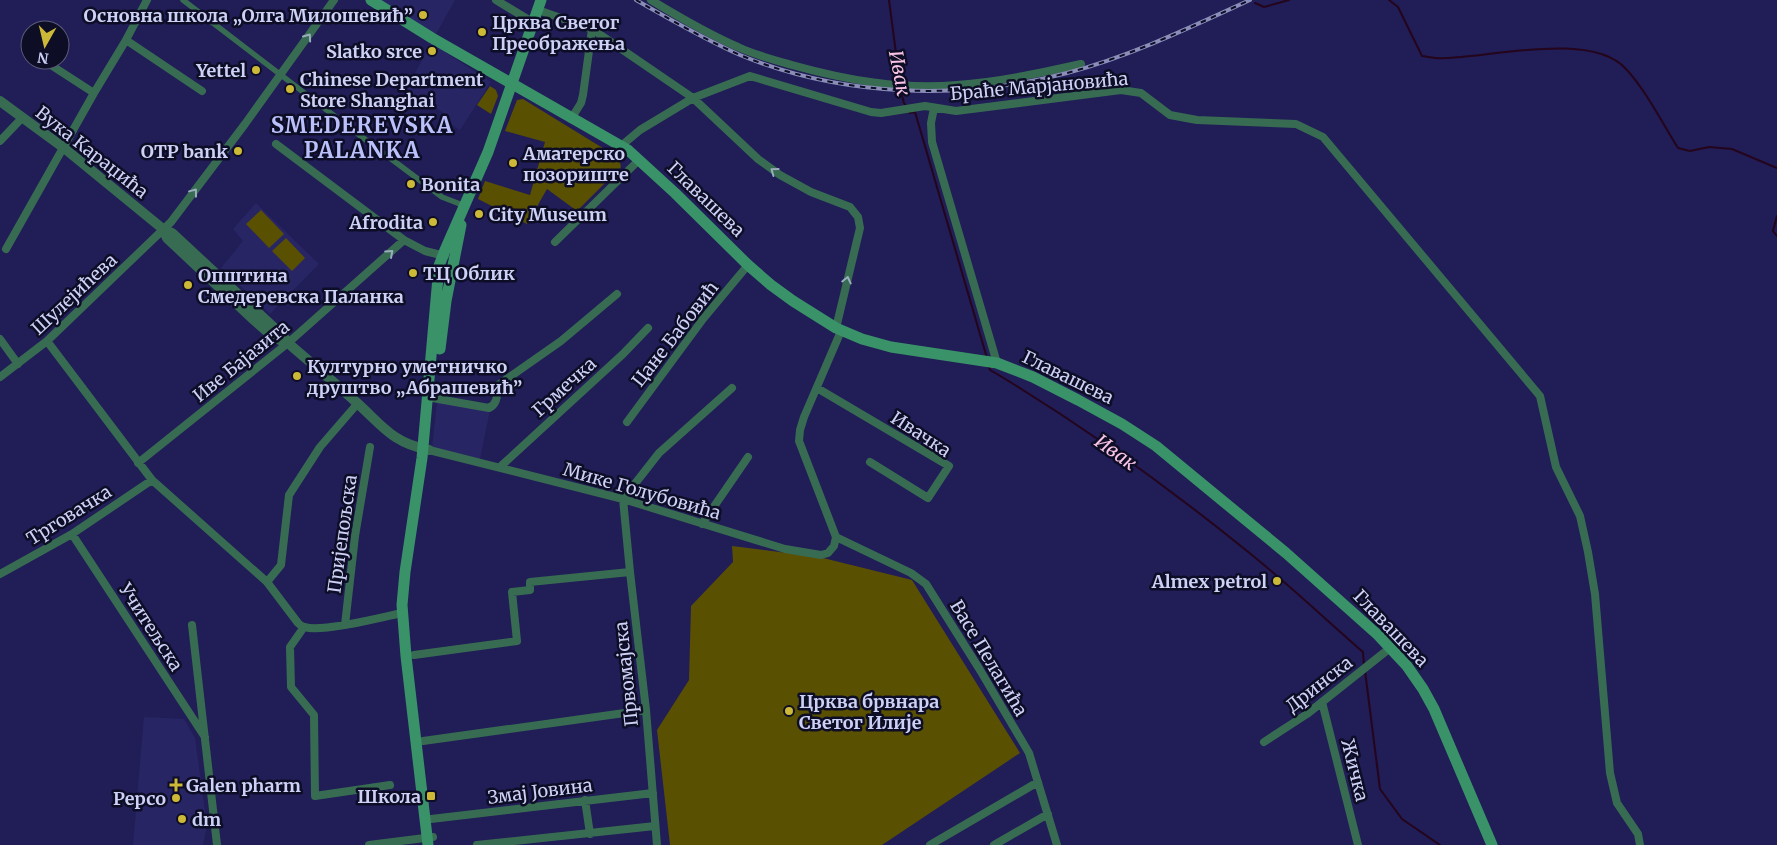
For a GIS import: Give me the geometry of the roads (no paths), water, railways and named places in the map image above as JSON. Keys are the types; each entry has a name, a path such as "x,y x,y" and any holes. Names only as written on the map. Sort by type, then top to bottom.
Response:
{"main road":[{"name":"Главашева","path":"371,0 621,146 675,193 748,265 784,295 838,329 862,340 891,347 994,363 1033,377 1122,424 1162,450 1286,553 1376,632 1414,675 1434,709 1492,845"},
{"path":"431,398 438,277 442,256 488,152 540,5"},
{"path":"431,841 431,819 408,596 431,398 446,301 465,206"},
{"path":"426,450 405,572 402,613 431,841"}],"street":[{"path":"6,249 147,0"},
{"path":"183,0 442,196 465,206"},
{"name":"Шулејићева","path":"0,377 47,341 177,215 334,0"},
{"path":"496,0 534,23"},
{"name":"Браће Марјановића","path":"651,0 706,32 740,48 805,69 883,84 914,86 956,85 1005,80 1081,64"},
{"path":"540,5 592,29 693,98 754,154 780,175 811,192 844,204 855,211 860,228 838,329 817,388 804,417 799,441 836,537"},
{"path":"571,118 581,103 583,95 592,29"},
{"path":"126,40 202,91"},
{"path":"58,70 94,93"},
{"name":"Браће Марјановића","path":"621,146 640,130 693,98 750,76 871,112 896,111 925,106 956,111 1121,90 1141,93 1170,115 1197,120 1296,124 1323,137 1540,396 1556,466 1580,516 1588,552 1595,594 1610,773 1617,804 1638,834 1640,845"},
{"name":"Вука Караџића","path":"0,101 64,148 164,229 172,233 283,336 288,343 358,403 381,426 397,439 426,450"},
{"path":"934,108 931,123 932,142 994,363"},
{"path":"0,141 22,118"},
{"path":"276,144 404,240 425,251 455,258"},
{"path":"555,242 639,160"},
{"name":"Иве Бајазита","path":"138,462 288,343 404,240"},
{"name":"Цане Бабовић","path":"627,422 697,326 748,265"},
{"path":"431,398 492,407 496,400 498,385 561,341 616,294"},
{"name":"Грмечка","path":"500,467 623,354 648,328"},
{"path":"0,339 18,364"},
{"path":"47,341 152,480 267,582 298,623 304,627 312,628 345,625 402,613"},
{"path":"623,500 659,453 732,388"},
{"name":"Ивачка","path":"817,388 949,466 928,498 870,462"},
{"path":"267,582 281,565 289,495 320,447 358,403"},
{"name":"Пријепољска","path":"345,625 355,536 370,447"},
{"name":"Мике Голубовића","path":"426,450 500,467 623,500 786,549 821,555 828,552 834,546 836,537"},
{"path":"702,524 748,457"},
{"name":"Трговачка","path":"0,574 72,534 152,480"},
{"name":"Првомајска","path":"623,500 646,710 657,845"},
{"name":"Учитељска","path":"72,534 205,737"},
{"name":"Васе Пелагића","path":"836,537 911,573 926,584 1029,753 1048,814 1055,844"},
{"path":"414,655 517,640 512,592 530,590 530,582 630,572"},
{"path":"192,624 217,845"},
{"path":"304,627 290,647 291,687 314,715 315,796 390,785"},
{"name":"Дринска","path":"1264,742 1307,714 1390,648"},
{"name":"Жичка","path":"1322,702 1358,845"},
{"path":"423,741 646,710"},
{"path":"930,845 1038,782"},
{"name":"Змај Јовина","path":"431,819 653,793"},
{"path":"585,800 590,834"},
{"path":"994,845 1048,814"},
{"path":"477,845 655,826"},
{"path":"374,845 431,841"}],"waterway":[{"name":"Ивак","path":"889,0 900,84"},
{"path":"1255,3 1264,7 1289,0"},
{"path":"1389,0 1398,7 1422,56 1437,58 1465,57 1540,49 1590,51 1610,58 1626,69 1647,96 1678,148 1690,151 1709,147 1732,149 1777,168"},
{"name":"Ивак","path":"900,89 907,107"},
{"name":"Ивак","path":"909,112 915,112 987,358"},
{"path":"1777,216 1773,231 1777,236"},
{"name":"Ивак","path":"988,365 990,370 1061,414 1122,456 1242,547 1363,652 1364,666"},
{"name":"Ивак","path":"1365,671 1380,789 1402,819 1440,845"}],"railway":[{"path":"636,0 727,49 779,69 860,87 944,91 986,88 1027,82 1091,66 1160,40 1250,0"}],"place":[{"name":"Основна школа „Олга Милошевић”","path":"423,15"},
{"name":"Црква Светог Преображења","path":"482,32"},
{"name":"Slatko srce","path":"432,51"},
{"name":"Yettel","path":"256,70"},
{"name":"Chinese Department Store Shanghai","path":"290,89"},
{"name":"OTP bank","path":"238,151"},
{"name":"Аматерско позориште","path":"513,163"},
{"name":"Bonita","path":"411,184"},
{"name":"City Museum","path":"479,214"},
{"name":"Afrodita","path":"433,222"},
{"name":"ТЦ Облик","path":"413,273"},
{"name":"Општина Смедеревска Паланка","path":"188,285"},
{"name":"Културно уметничко друштво „Абрашевић”","path":"297,376"},
{"name":"Almex petrol","path":"1277,581"},
{"name":"Црква брвнара Светог Илије","path":"789,711"},
{"name":"Galen pharm","path":"176,785"},
{"name":"Школа","path":"431,796"},
{"name":"Pepco","path":"176,798"},
{"name":"dm","path":"182,819"}],"district":[{"name":"SMEDEREVSKA PALANKA","path":"362,138"}]}
